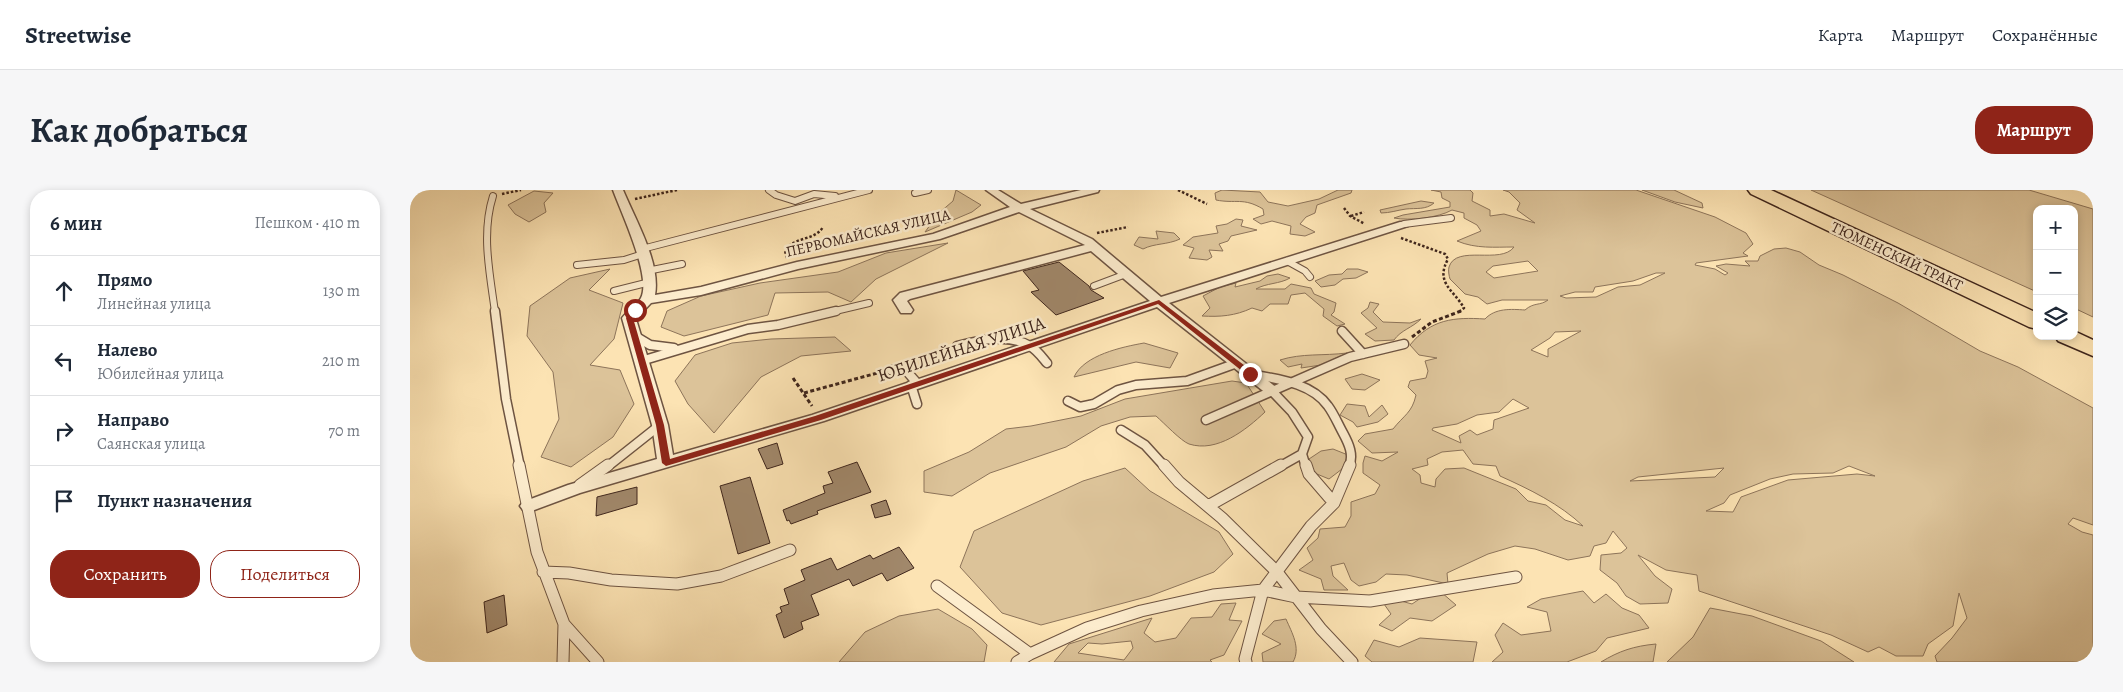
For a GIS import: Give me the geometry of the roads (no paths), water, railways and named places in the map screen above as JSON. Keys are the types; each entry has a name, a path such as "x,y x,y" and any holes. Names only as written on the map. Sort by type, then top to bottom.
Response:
{"main road":[{"name":"ТЮМЕНСКИЙ ТРАКТ","path":"1757,190 2033,320"},
{"name":"ТЮМЕНСКИЙ ТРАКТ","path":"1778,190 2033,308"},
{"path":"2078,330 2093,336"},
{"path":"2074,340 2093,349"}],"street":[{"path":"991,190 1019,208 1080,237 1272,391"},
{"name":"ПЕРВОМАЙСКАЯ УЛИЦА","path":"647,300 701,291 797,266 936,237 1019,208 1094,190"},
{"path":"620,196 643,252 651,287 647,300 630,318 660,425 666,463"},
{"name":"ЮБИЛЕЙНАЯ УЛИЦА","path":"529,506 574,489 818,418 1159,302 1404,224"},
{"path":"906,310 900,300 905,296 1093,247"}],"lane":[{"path":"769,190 776,195 795,201"},
{"path":"578,265 624,260 643,252 793,208 868,190"},
{"path":"915,194 928,190"},
{"path":"793,208 795,201 811,192 840,196"},
{"path":"493,196 488,212 486,233 491,280 506,399 537,552 564,624 598,662"},
{"path":"1404,224 1452,218"},
{"path":"1287,261 1306,271 1310,277"},
{"path":"614,291 682,264"},
{"path":"1094,286 1126,274"},
{"path":"641,360 748,329 778,325 870,303"},
{"path":"1342,331 1363,354"},
{"path":"634,336 650,345 679,349"},
{"path":"957,346 985,339 1004,338 1030,346 1047,363"},
{"path":"1206,420 1320,369 1363,354 1404,344"},
{"path":"1068,401 1080,407 1094,404 1118,390 1136,385 1187,381 1237,363"},
{"path":"891,370 903,367 914,384 917,404"},
{"path":"1246,662 1245,659 1263,590 1311,526 1334,503 1352,460 1348,444 1328,405 1315,393 1291,382 1250,374"},
{"path":"1272,391 1289,406 1308,437 1302,454 1309,474 1334,503"},
{"path":"574,489 609,465 660,425"},
{"path":"1122,430 1145,445 1179,482 1222,518 1277,572 1348,661"},
{"path":"1208,506 1302,454"},
{"path":"543,572 561,571 588,577 677,584 711,578 762,562 790,550"},
{"path":"1017,662 1030,654 1087,628 1141,611 1213,595 1263,590 1296,597 1370,601 1516,577"},
{"path":"937,586 1030,654"},
{"path":"563,662 564,624"}]}
